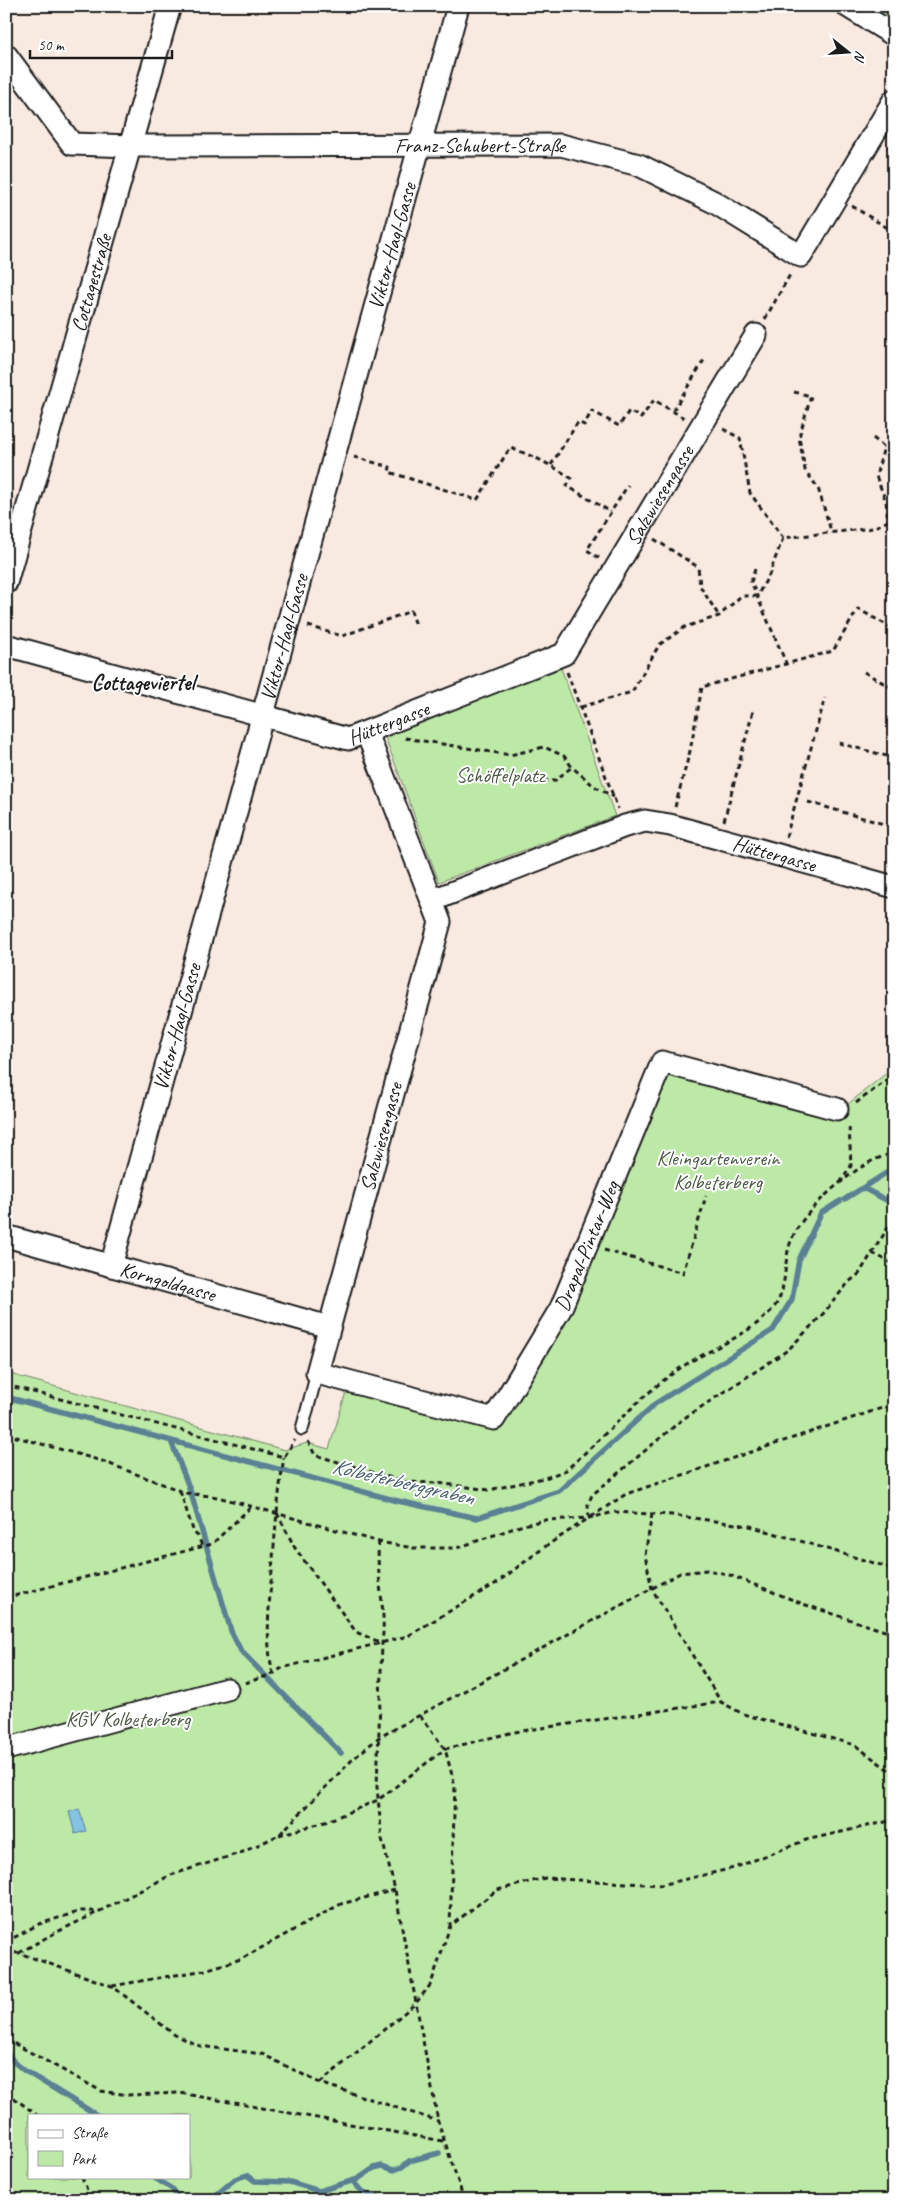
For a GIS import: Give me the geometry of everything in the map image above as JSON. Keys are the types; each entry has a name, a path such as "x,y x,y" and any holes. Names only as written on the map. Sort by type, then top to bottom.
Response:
{"street":[{"name":"Cottagestraße","path":"6,583 132,146 170,6"},
{"name":"Viktor-Hagl-Gasse","path":"111,1266 458,6"},
{"path":"848,6 894,35"},
{"path":"6,55 72,144 132,146"},
{"path":"801,256 894,100"},
{"name":"Franz-Schubert-Straße","path":"132,146 561,145 639,165 714,202 801,256"},
{"name":"Salzwiesengasse","path":"564,654 756,335"},
{"name":"Hüttergasse","path":"6,645 348,739 564,654"},
{"name":"Salzwiesengasse","path":"317,1373 440,922 367,733"},
{"name":"Hüttergasse","path":"625,826 645,820 670,825 894,887"},
{"path":"433,900 625,826"},
{"name":"Drapal-Pintar-Weg","path":"317,1373 494,1419 561,1308 662,1062 837,1109"},
{"name":"Korngoldgasse","path":"6,1236 329,1327"},
{"path":"6,1749 227,1689"}],"lane":[{"path":"302,1429 317,1373"}],"path":[{"path":"836,197 894,232"},
{"path":"756,335 801,256"},
{"path":"673,411 704,360"},
{"path":"794,392 811,396 799,437 806,470 818,488 831,531"},
{"path":"551,465 578,422 584,425 592,411 618,426 629,410 641,418 654,400 702,424 740,438 750,494 783,538"},
{"path":"873,438 884,447 876,476 886,501 888,521"},
{"path":"336,452 390,467 389,472 477,500 510,448 540,458 571,478 567,486 611,512"},
{"path":"616,568 586,550 628,485"},
{"path":"783,538 831,531 873,528 888,521"},
{"path":"888,521 894,525"},
{"path":"639,529 698,566 700,586 719,616"},
{"path":"757,596 769,575 783,538"},
{"path":"754,570 751,582 786,663"},
{"path":"581,707 632,692 660,645 685,627 719,616 741,596 757,596"},
{"path":"670,825 690,751 702,687 833,651 858,609 894,629"},
{"path":"290,621 342,636 411,611 416,625"},
{"path":"564,654 565,666 625,826"},
{"path":"864,672 894,689"},
{"path":"781,856 825,698"},
{"path":"720,839 753,711"},
{"path":"401,738 510,755 544,746 564,756 572,767 594,786 614,798"},
{"path":"839,743 894,758"},
{"path":"516,780 554,780 572,767"},
{"path":"808,802 894,827"},
{"path":"837,1109 847,1109 894,1075"},
{"path":"837,1109 849,1121 851,1166 837,1187"},
{"path":"273,1674 269,1657 268,1617 280,1479 284,1457 302,1429 316,1455 405,1482 438,1483 489,1490 548,1477 566,1470 676,1371 758,1323 773,1308 783,1289 790,1242 802,1220 817,1203 871,1161 886,1157 894,1151"},
{"path":"587,1245 683,1273 706,1196"},
{"path":"589,1518 588,1504 592,1496 683,1419 788,1350 822,1315 849,1282 859,1274 894,1218"},
{"path":"872,1252 894,1264"},
{"path":"6,1385 284,1457"},
{"path":"256,1680 273,1674 282,1668 408,1636 495,1584 546,1546 626,1494 894,1404"},
{"path":"6,1434 120,1467 186,1493 252,1506 379,1542 413,1548 457,1548 544,1520 589,1518 615,1512 652,1514 750,1526 894,1568"},
{"path":"179,1490 194,1533 198,1536 203,1546"},
{"path":"6,1598 212,1544 252,1506"},
{"path":"276,1513 295,1548 356,1632 382,1643"},
{"path":"652,1514 645,1554 652,1589 720,1702 744,1714 855,1745 894,1774"},
{"path":"379,1542 376,1562 381,1583 385,1626 382,1643 378,1738 378,1800 382,1839 395,1890 438,2121 443,2141 464,2200"},
{"path":"279,1835 353,1759 378,1738 680,1574 707,1570 727,1574 806,1605 894,1634"},
{"path":"19,1953 171,1875 243,1852 279,1835 325,1822 378,1800 445,1749 514,1732 720,1702"},
{"path":"320,2083 416,2003 431,1984 450,1926 455,1786 445,1749 420,1716"},
{"path":"450,1926 497,1890 545,1878 661,1885 734,1868 806,1840 894,1820"},
{"path":"112,1986 205,1970 241,1959 341,1904 395,1890"},
{"path":"6,1942 39,1924 81,1911 100,1911"},
{"path":"6,1952 19,1953 112,1986 175,2035 200,2046 262,2054 320,2083 438,2121"},
{"path":"6,2039 101,2091 128,2095 180,2093 443,2141"},
{"path":"6,2092 36,2114"},
{"path":"82,2178 92,2200"}],"green space":[{"path":"863,6 894,6 894,27"},
{"name":"Schöffelplatz","path":"561,668 615,816 439,882 384,734"},
{"path":"894,1067 894,2200 6,2200 6,1373 285,1450 307,1443 329,1449 347,1389 495,1428 582,1288 667,1074 673,1072 840,1117 848,1104"}],"water":[{"path":"79,1809 86,1831 75,1834 69,1812"}],"waterway":[{"name":"Kolbeterberggraben","path":"845,1199 894,1168"},
{"path":"863,1188 894,1204"},
{"name":"Kolbeterberggraben","path":"6,1397 398,1501 477,1518 559,1491 656,1403 773,1330 792,1299 799,1260 821,1213 840,1201"},
{"path":"171,1441 190,1490 231,1631 241,1651 341,1753"},
{"path":"6,2051 14,2062 25,2071 95,2114"},
{"path":"210,2200 235,2179 247,2175 255,2181 290,2182 319,2191 358,2179 374,2168 382,2166 394,2170 402,2167 409,2161 439,2153"},
{"path":"155,2178 172,2189 180,2200"},
{"path":"353,2181 364,2192 390,2200"}],"district":[{"name":"Cottageviertel","path":"143,683"}],"park label":[{"name":"Kleingartenverein Kolbeterberg","path":"718,1170"},
{"name":"KGV Kolbeterberg","path":"128,1719"}]}
